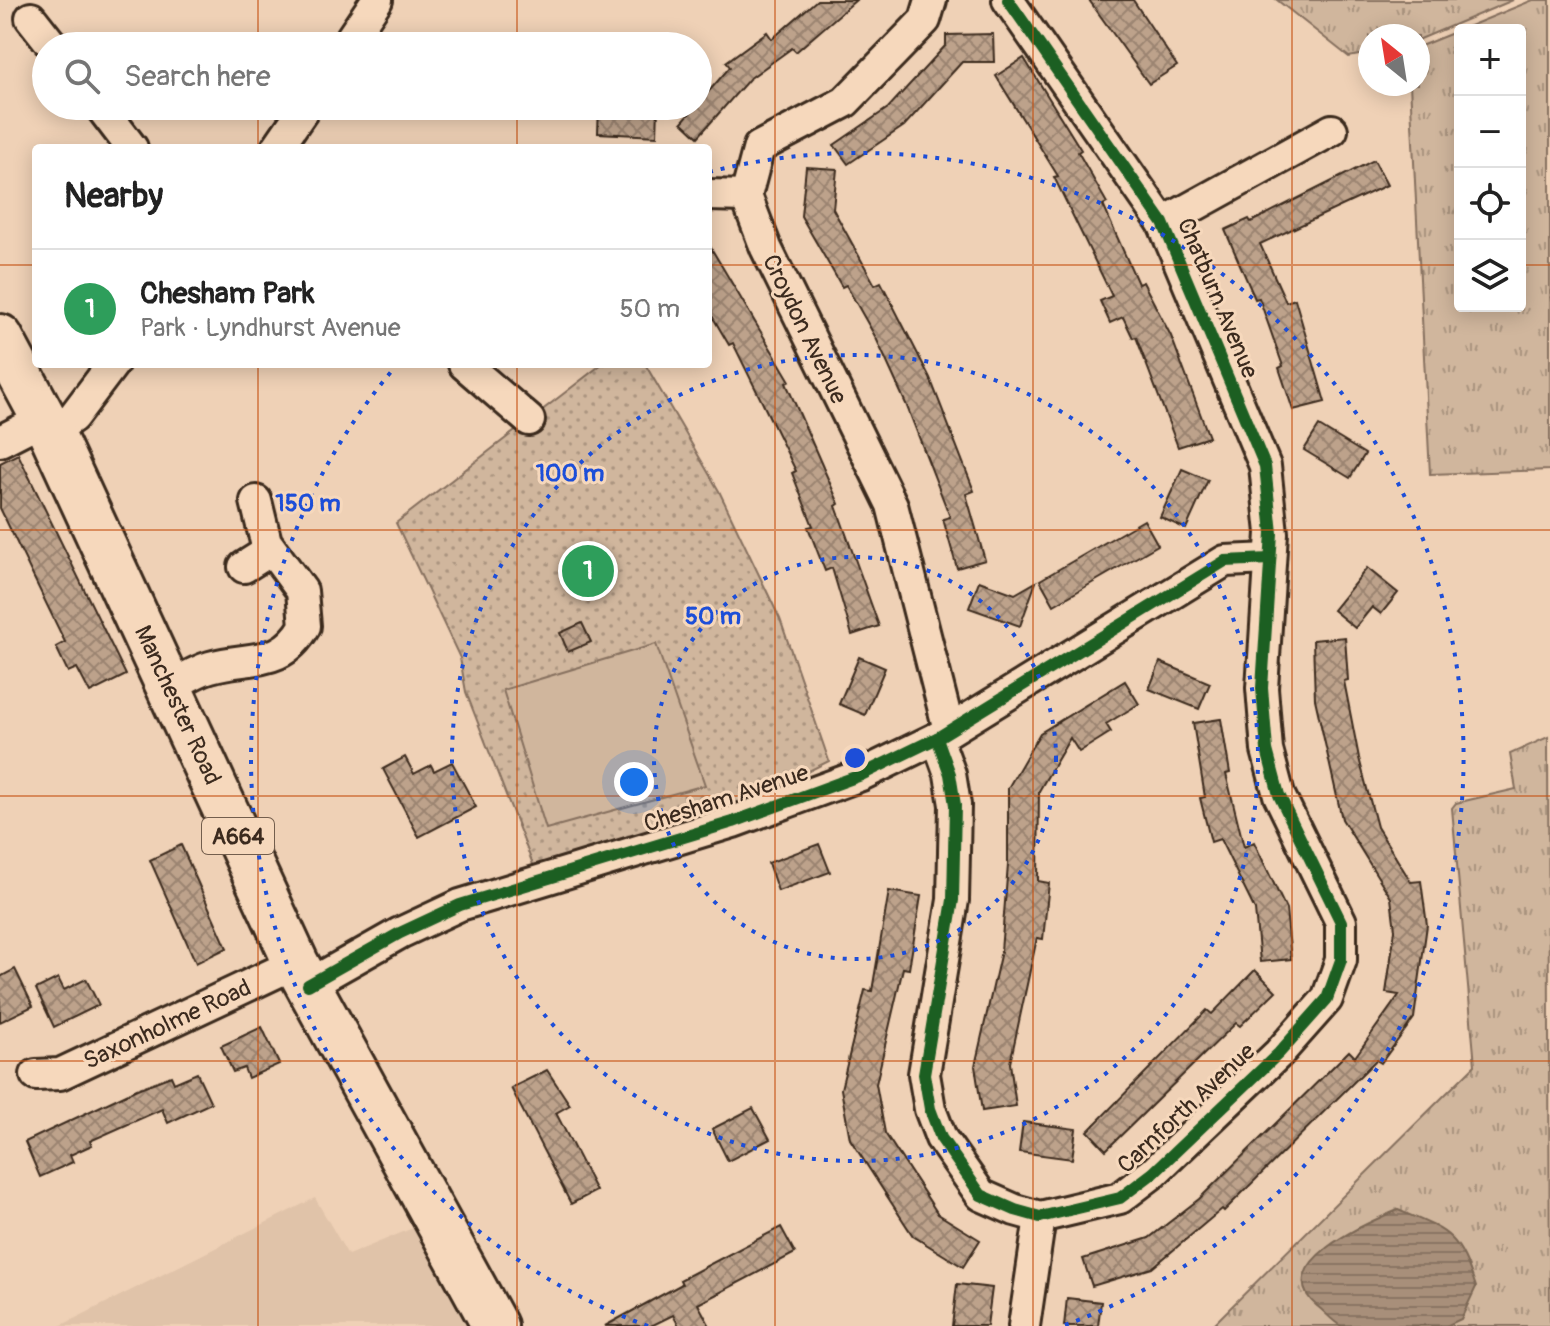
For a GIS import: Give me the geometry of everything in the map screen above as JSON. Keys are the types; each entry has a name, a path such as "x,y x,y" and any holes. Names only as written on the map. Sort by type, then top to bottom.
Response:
{"main road":[{"name":"Manchester Road","path":"0,337 47,425 302,974 495,1326"}],"street":[{"path":"355,32 377,0"},
{"path":"712,195 746,196 759,147 845,102 925,20 931,0"},
{"name":"Chatburn Avenue","path":"1008,0 1163,223 1265,466 1272,533 1270,559"},
{"path":"31,18 42,32"},
{"path":"111,120 129,144"},
{"path":"280,144 296,120"},
{"path":"1163,223 1332,130"},
{"name":"Croydon Avenue","path":"746,196 766,248 892,505 943,734"},
{"path":"0,441 73,417 110,368"},
{"path":"469,368 529,420"},
{"path":"169,687 206,668 268,659 296,642 305,626 302,591 271,550 262,531 256,501"},
{"path":"244,567 271,550"},
{"name":"Chesham Avenue","path":"302,974 460,905 733,822 861,775 943,734 1225,561 1270,559"},
{"name":"Carnforth Avenue","path":"1040,1217 1120,1198 1153,1173 1256,1075 1327,999 1341,960 1341,922 1279,795 1267,750 1262,688 1270,559"},
{"path":"943,734 955,821 953,900 924,1074 930,1109 941,1138 981,1195 1040,1217 1024,1326"},
{"name":"Saxonholme Road","path":"36,1075 60,1074 302,974"}],"shaded area":[{"path":"315,1198 348,1255 425,1223 477,1326 60,1326"},
{"path":"1398,1210 1450,1236 1464,1255 1476,1287 1461,1319 1446,1326 1341,1326 1305,1291 1304,1276 1313,1261 1345,1235"}],"green space":[{"path":"1277,0 1513,0 1430,35 1430,24 1358,24 1358,55 1349,57"},
{"path":"1533,0 1550,0 1550,470 1430,474 1411,96 1430,96 1430,42 1454,32 1454,312 1526,312 1526,24 1474,24"},
{"path":"597,368 647,368 719,491 780,619 829,761 736,807 534,867 466,692 460,658 396,523"},
{"path":"656,644 705,785 546,829 503,690"},
{"path":"1548,737 1550,1326 1212,1326 1475,1065 1452,808 1456,803 1516,789 1510,754"}],"building":[{"path":"817,0 856,0 796,52 792,48 749,79 698,137 682,122 712,120 712,88 730,67 726,62 767,32 772,39"},
{"path":"1089,0 1133,0 1177,66 1149,84"},
{"path":"993,34 994,62 962,62 904,126 848,164 834,145 888,108 946,45 946,35"},
{"path":"1024,58 1081,150 1078,152 1107,203 1103,205 1138,284 1143,282 1171,336 1209,437 1178,447 1136,337 1133,338 1123,317 1110,323 1100,301 1112,296 1054,177 1058,176 996,76"},
{"path":"598,120 658,120 657,136 598,133"},
{"path":"1374,160 1387,185 1260,244 1286,302 1295,299 1325,402 1293,410 1279,368 1283,366 1259,298 1255,299 1225,230 1249,219 1251,222"},
{"path":"806,167 837,169 833,209 875,285 881,282 930,378 974,491 966,494 985,560 957,568 943,519 950,517 906,404 876,338 801,216"},
{"path":"712,250 790,381 786,383 839,504 836,506 879,626 852,635 832,568 825,571 808,527 813,526 792,473 796,471 733,343 729,345 712,316"},
{"path":"1319,426 1365,454 1350,478 1304,450"},
{"path":"18,454 126,675 90,693 77,668 68,672 56,647 65,642 0,508 0,463"},
{"path":"1182,469 1208,480 1186,529 1160,517"},
{"path":"1144,520 1158,545 1054,605 1040,580"},
{"path":"1367,568 1398,593 1381,614 1372,607 1355,628 1333,610"},
{"path":"979,581 1015,594 1036,582 1020,626 969,608"},
{"path":"582,623 591,642 568,652 560,633"},
{"path":"1345,637 1348,680 1344,681 1377,827 1411,882 1421,881 1427,925 1414,1018 1381,1063 1376,1060 1224,1211 1222,1209 1152,1268 1092,1286 1083,1259 1149,1238 1199,1199 1349,1051 1355,1057 1399,995 1386,993 1395,930 1391,898 1342,819 1315,699 1313,640"},
{"path":"859,657 885,668 865,715 839,704"},
{"path":"1160,662 1210,683 1199,709 1149,689"},
{"path":"1125,681 1139,704 1106,724 1111,732 1079,752 1070,738 1039,791 1038,881 1049,883 1043,939 1037,938 1010,1063 1016,1106 982,1111 975,1066 1001,951 1008,865 1008,788 1040,733"},
{"path":"1221,719 1230,773 1226,774 1244,847 1254,842 1286,909 1291,959 1260,962 1255,910 1220,839 1211,842 1200,798 1205,797 1193,723"},
{"path":"405,757 414,774 431,765 434,771 452,762 476,807 419,837 383,769"},
{"path":"819,844 830,872 778,891 768,863"},
{"path":"181,845 227,948 196,963 150,860"},
{"path":"889,891 921,896 909,969 903,968 876,1084 885,1133 938,1214 980,1240 963,1267 913,1236 850,1139 841,1089 865,990 872,991"},
{"path":"15,969 33,1006 0,1022 0,977"},
{"path":"1255,970 1276,991 1240,1026 1236,1023 1106,1150 1088,1131 1207,1010 1212,1014"},
{"path":"58,978 64,990 86,979 99,1005 54,1027 36,989"},
{"path":"262,1027 279,1064 248,1078 244,1068 233,1072 221,1046"},
{"path":"547,1070 570,1105 556,1113 596,1191 571,1204 511,1088"},
{"path":"197,1073 211,1103 168,1123 162,1109 90,1141 92,1145 70,1155 73,1162 40,1177 25,1142 137,1089 171,1076 174,1083"},
{"path":"753,1108 770,1139 728,1161 712,1129"},
{"path":"1023,1122 1076,1129 1072,1159 1019,1152"},
{"path":"781,1227 795,1253 698,1304 710,1326 679,1326 673,1315 651,1326 605,1326 682,1284 680,1280"},
{"path":"957,1284 992,1288 987,1326 952,1326"},
{"path":"1067,1298 1101,1302 1098,1326 1064,1326"}],"cycle path":[{"path":"937,738 950,774 955,805 953,900 924,1074 930,1109 941,1138 981,1195 1015,1210 1040,1217 1120,1198 1153,1173 1279,1053 1327,999 1341,960 1341,922 1279,795 1267,750 1262,688 1272,533 1265,466 1163,223 1008,0"},
{"path":"308,985 400,933 460,905 733,822 861,775 937,738 1225,561 1270,559"}],"place":[{"name":"Chesham Park","path":"588,571"}]}
